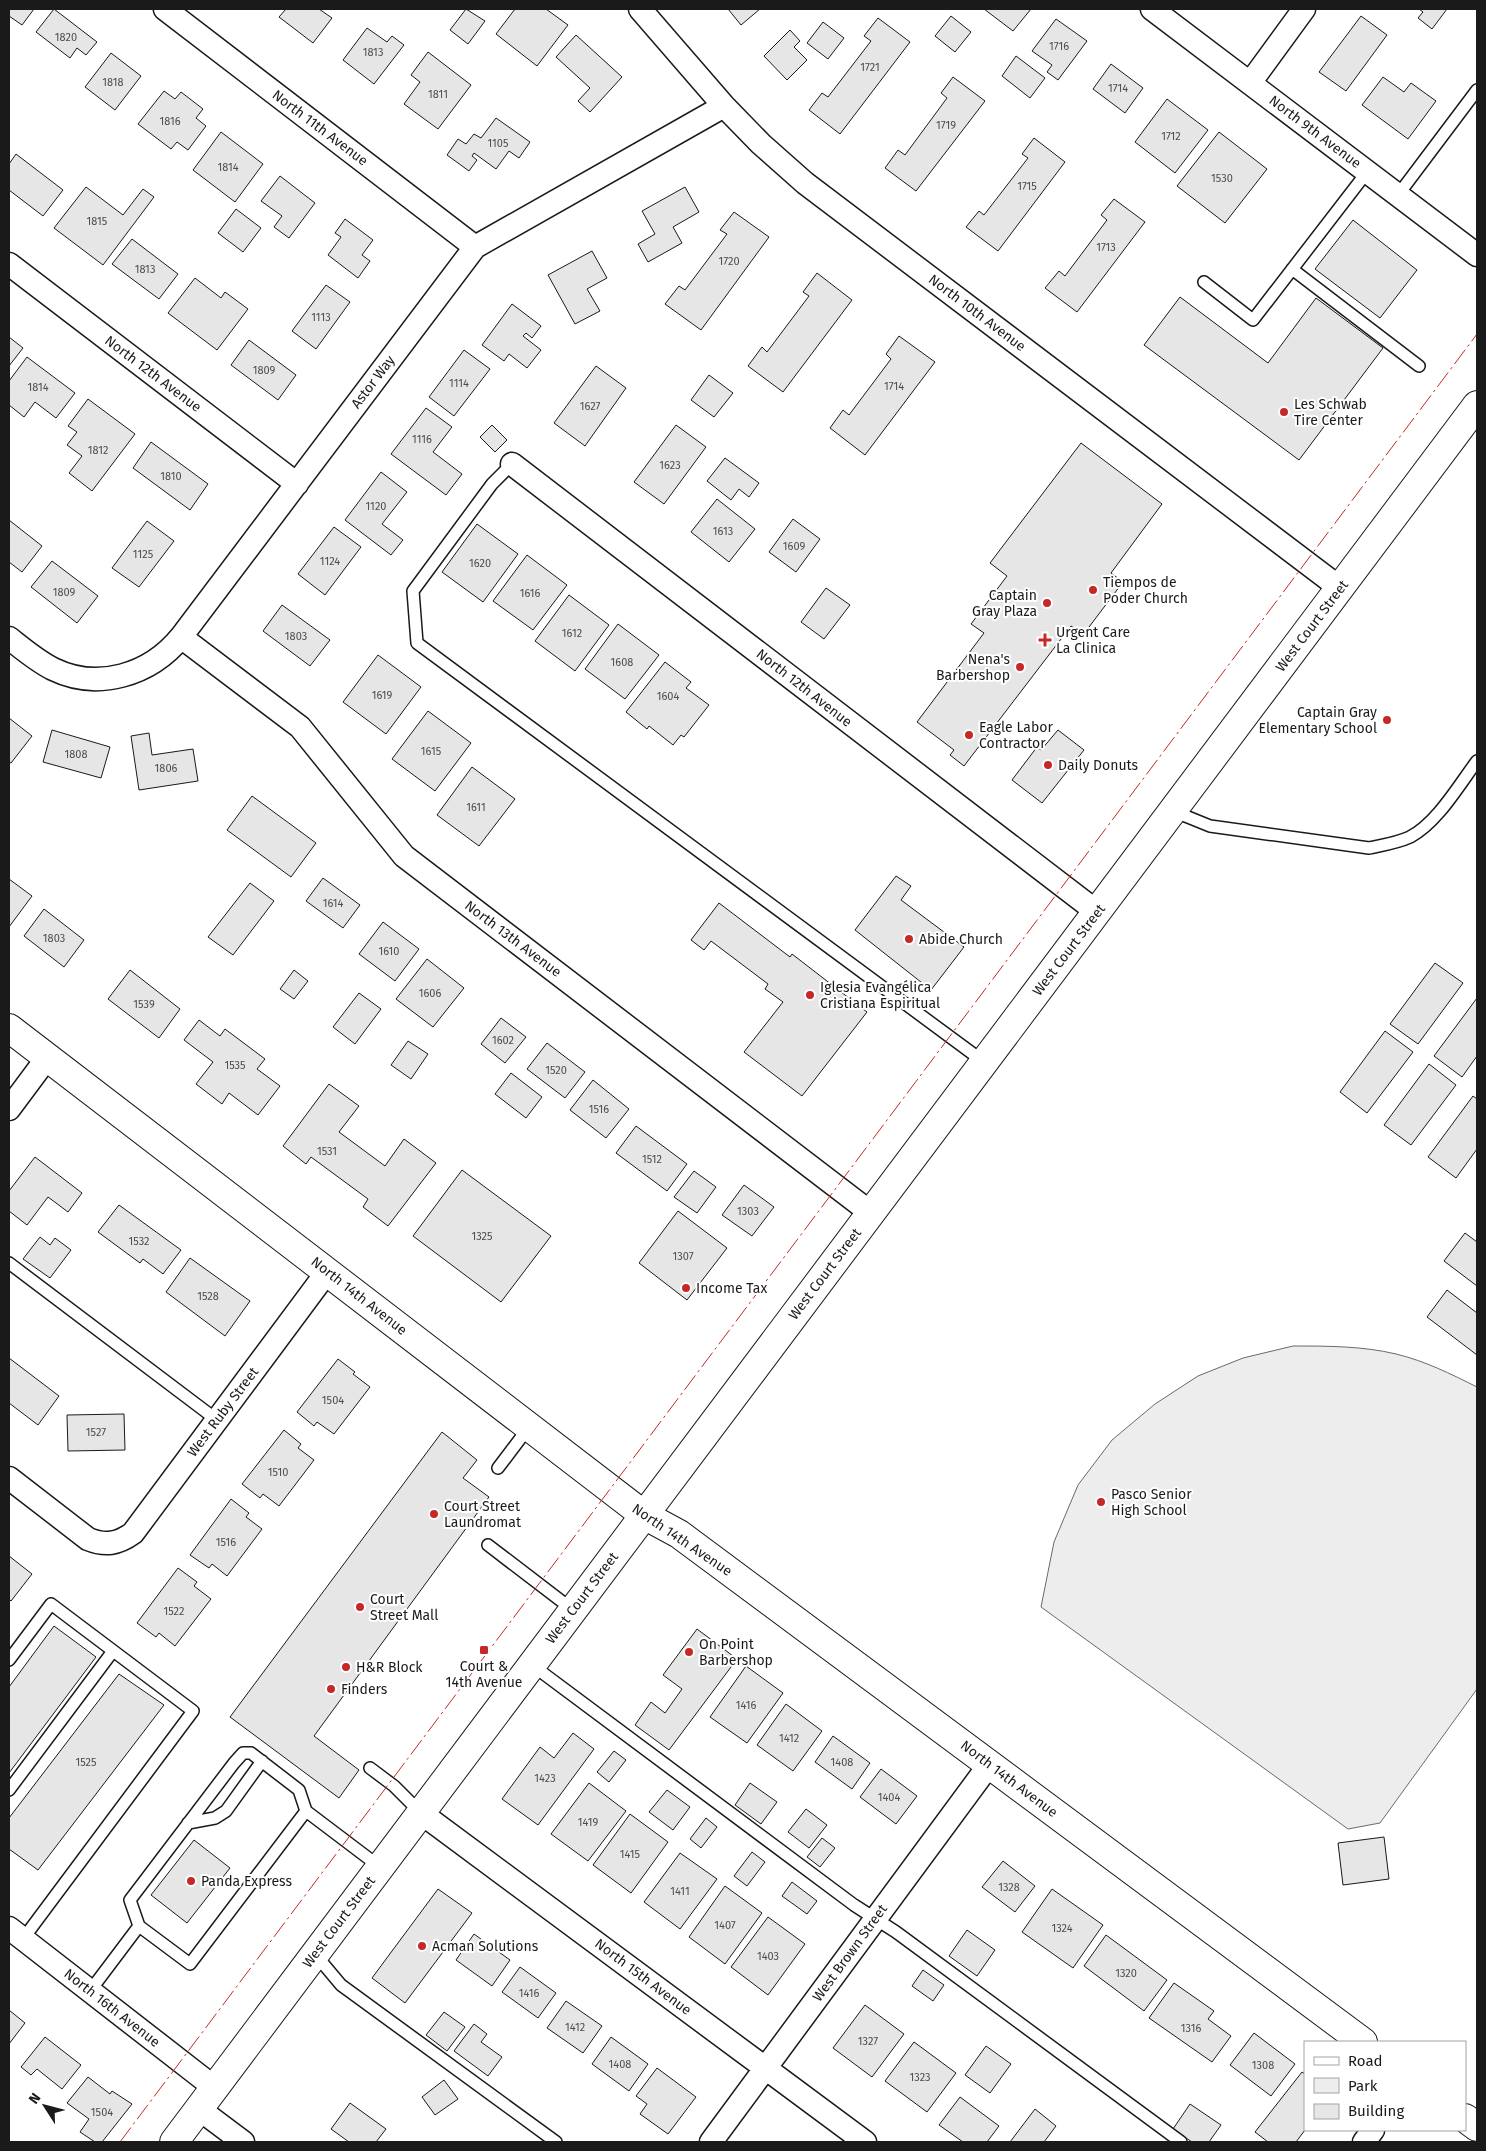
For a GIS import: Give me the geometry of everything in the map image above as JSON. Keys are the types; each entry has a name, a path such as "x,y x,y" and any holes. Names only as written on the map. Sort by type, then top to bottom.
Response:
{"main road":[{"name":"West Court Street","path":"174,2142 1340,588 1474,417"},
{"name":"North 14th Avenue","path":"9,1028 644,1515 679,1534 1362,2041"},
{"path":"1466,2119 1477,2127"}],"street":[{"name":"North 11th Avenue","path":"164,9 475,247"},
{"name":"North 10th Avenue","path":"640,9 724,106 761,144 805,183 1340,588"},
{"name":"North 9th Avenue","path":"1152,9 1477,255"},
{"path":"1250,83 1304,9"},
{"name":"Astor Way","path":"9,638 34,658 60,672 74,676 95,679 117,678 138,671 157,661 181,637 475,247 724,106"},
{"name":"North 12th Avenue","path":"9,264 296,484"},
{"name":"North 12th Avenue","path":"512,464 1097,912"},
{"name":"North 13th Avenue","path":"181,637 300,727 404,856 871,1213"},
{"path":"9,1109 47,1058"},
{"name":"West Ruby Street","path":"9,1478 88,1539 99,1543 123,1541 133,1533 328,1272"},
{"name":"West Brown Street","path":"711,2142 989,1764"},
{"name":"North 15th Avenue","path":"422,1812 865,2142"},
{"name":"North 16th Avenue","path":"16,1934 215,2088"},
{"path":"199,2109 243,2142"},
{"path":"1364,2142 1372,2131"}],"lane":[{"path":"1398,195 1477,90"},
{"path":"1204,282 1253,320 1367,172"},
{"path":"1292,269 1418,366"},
{"path":"512,464 492,484 413,591 417,643 984,1062"},
{"path":"1172,811 1210,826 1368,848 1391,844 1410,837 1427,825 1477,761"},
{"path":"9,1263 217,1420"},
{"path":"498,1468 529,1427"},
{"path":"488,1545 573,1610"},
{"path":"9,1660 51,1604 193,1711 16,1934"},
{"path":"9,1790 113,1651"},
{"path":"532,1665 846,1899 1180,2142"},
{"path":"306,1811 190,1964 139,1926 130,1900 243,1753 251,1753 299,1790 306,1811 380,1867"},
{"path":"188,1823 215,1818 226,1811 262,1761"},
{"path":"370,1768 394,1786 422,1812"},
{"path":"90,1991 139,1926"},
{"path":"315,1954 341,1985 556,2142"}],"green space":[{"path":"1293,1346 1332,1346 1383,1351 1428,1364 1477,1387 1477,1689 1380,1823 1348,1829 1041,1607 1054,1542 1078,1485 1112,1440 1155,1404 1198,1376 1243,1358"}],"building":[{"path":"9,9 34,9 22,25 9,16"},
{"path":"54,9 97,42 86,55 77,48 70,58 36,32"},
{"path":"286,9 319,9 332,18 313,43 279,17"},
{"path":"466,9 485,21 468,44 450,30"},
{"path":"515,9 546,9 568,25 537,66 496,34"},
{"path":"728,9 760,9 741,25"},
{"path":"984,9 1031,9 1013,31"},
{"path":"1419,9 1447,9 1432,29 1418,18 1423,12"},
{"path":"951,16 971,32 955,52 935,36"},
{"path":"1361,16 1387,35 1346,91 1319,72"},
{"path":"878,18 910,42 840,134 809,110 822,93 828,97 871,41 864,36"},
{"path":"1056,19 1087,41 1058,80 1047,72 1052,65 1032,51"},
{"path":"823,22 844,38 828,59 807,43"},
{"path":"367,28 387,42 392,36 404,45 374,84 343,60"},
{"path":"790,30 800,41 794,47 807,60 787,80 764,56"},
{"path":"576,35 622,77 590,112 578,101 590,88 556,57"},
{"path":"428,52 471,85 438,129 404,104 420,82 411,75"},
{"path":"111,53 141,76 115,110 85,87"},
{"path":"1016,56 1045,78 1030,98 1002,76"},
{"path":"1111,64 1143,88 1125,113 1093,89"},
{"path":"953,77 985,101 916,191 885,168 898,150 905,155 947,98 941,93"},
{"path":"1383,77 1404,92 1411,83 1436,101 1408,139 1362,105"},
{"path":"164,91 175,99 181,92 203,109 196,118 206,126 188,150 177,142 171,149 138,124"},
{"path":"1167,99 1208,130 1175,173 1135,142"},
{"path":"496,118 530,142 519,158 509,151 496,169 474,153 472,156 477,160 469,171 447,155 458,139 466,144 474,134 481,138"},
{"path":"221,132 263,164 235,202 193,170"},
{"path":"1219,132 1267,169 1225,223 1177,186"},
{"path":"1034,138 1065,162 998,251 966,227 979,211 984,215 1028,158 1022,154"},
{"path":"16,154 63,190 43,216 9,190 9,164"},
{"path":"280,176 315,203 289,238 274,227 282,216 261,201"},
{"path":"86,187 123,215 143,189 154,197 103,265 54,228"},
{"path":"685,187 699,212 673,227 682,243 648,262 638,244 655,234 642,211"},
{"path":"1114,199 1145,222 1077,312 1045,288 1059,271 1065,276 1107,220 1101,215"},
{"path":"236,209 261,228 243,252 218,233"},
{"path":"734,212 769,237 701,330 665,304 679,286 685,290 727,234 720,230"},
{"path":"345,219 373,240 362,255 370,261 358,278 328,255 341,237 335,233"},
{"path":"1353,220 1417,270 1380,318 1315,269"},
{"path":"132,239 178,274 159,299 112,264"},
{"path":"592,251 607,278 587,289 600,311 575,324 548,275"},
{"path":"817,273 852,300 783,392 748,366 762,347 767,352 809,296 803,292"},
{"path":"195,278 221,298 225,292 248,309 217,350 168,313"},
{"path":"326,285 350,302 316,349 292,331"},
{"name":"Les Schwab Tire Center","path":"1180,297 1268,363 1316,298 1383,348 1299,460 1144,345"},
{"path":"512,304 541,326 532,338 526,333 523,336 541,350 527,368 509,354 504,361 482,345"},
{"path":"899,336 935,362 865,455 830,428 843,410 849,415 891,359 886,354"},
{"path":"9,337 23,348 9,366"},
{"path":"249,340 296,375 278,400 231,365"},
{"path":"464,350 490,369 454,416 429,397"},
{"path":"27,357 75,393 56,418 35,402 24,417 9,405 9,381"},
{"path":"596,366 626,388 585,446 554,423"},
{"path":"709,375 733,393 714,417 691,400"},
{"path":"88,399 135,434 92,491 69,473 82,456 67,445 77,432 68,426"},
{"path":"426,408 452,427 433,452 462,474 446,495 391,454"},
{"path":"492,425 507,440 495,452 480,437"},
{"path":"676,425 706,447 664,504 634,482"},
{"path":"151,442 208,484 190,510 133,468"},
{"name":"Captain Gray Plaza","path":"1081,443 1162,504 1111,573 1123,582 1083,635 1071,626 964,766 950,755 954,750 917,722 984,633 971,624 1007,576 990,563"},
{"path":"725,458 759,483 749,497 739,489 731,500 707,481"},
{"path":"381,472 407,492 382,524 403,540 391,555 345,520"},
{"path":"717,499 755,529 729,562 691,532"},
{"path":"793,519 820,539 796,572 769,552"},
{"path":"9,520 42,546 22,572 9,562"},
{"path":"147,521 174,541 139,587 112,568"},
{"path":"477,524 518,554 483,602 442,572"},
{"path":"334,527 361,547 325,595 298,574"},
{"path":"527,555 567,585 533,630 493,601"},
{"path":"52,561 98,596 77,623 31,587"},
{"path":"826,588 850,605 824,639 801,622"},
{"path":"569,595 609,625 575,671 535,641"},
{"path":"282,605 330,640 310,666 263,631"},
{"path":"618,624 659,655 625,699 585,669"},
{"path":"378,655 421,687 386,734 343,702"},
{"path":"665,662 691,682 686,688 709,705 684,737 681,735 673,745 649,726 647,729 626,712"},
{"path":"428,711 471,743 435,791 392,759"},
{"path":"9,718 32,736 11,763 9,762"},
{"path":"52,730 110,747 101,778 43,762"},
{"name":"Daily Donuts","path":"1058,730 1084,750 1042,803 1012,780 1037,747 1041,750"},
{"path":"149,733 152,755 193,749 198,781 139,790 131,736"},
{"path":"472,767 515,799 479,846 437,815"},
{"path":"252,796 316,843 291,877 227,830"},
{"name":"Abide Church","path":"896,876 911,886 901,900 964,947 931,990 855,930"},
{"path":"323,878 360,905 343,928 306,901"},
{"path":"9,879 32,896 9,927"},
{"path":"250,883 274,901 233,955 208,937"},
{"name":"Iglesia Evangélica Cristiana Espiritual","path":"719,903 790,957 792,954 867,1012 802,1096 744,1052 783,1002 765,989 768,984 711,941 704,950 691,940"},
{"path":"44,909 84,940 64,967 24,936"},
{"path":"383,922 419,949 395,981 359,954"},
{"path":"427,959 464,988 433,1027 396,999"},
{"path":"1435,963 1463,983 1418,1044 1390,1024"},
{"path":"130,970 180,1009 159,1038 108,999"},
{"path":"294,970 308,981 294,999 280,989"},
{"path":"359,993 381,1009 355,1044 333,1027"},
{"path":"1477,998 1477,1056 1462,1077 1434,1056"},
{"path":"501,1018 526,1037 505,1063 481,1044"},
{"path":"199,1020 220,1036 225,1029 265,1059 257,1069 280,1086 258,1115 229,1093 222,1104 196,1084 213,1062 184,1040"},
{"path":"1385,1031 1413,1052 1367,1113 1340,1092"},
{"path":"408,1041 428,1054 411,1079 391,1065"},
{"path":"547,1043 585,1072 565,1098 527,1069"},
{"path":"1429,1064 1456,1085 1411,1145 1384,1125"},
{"path":"511,1073 542,1097 526,1118 495,1094"},
{"path":"593,1080 629,1109 606,1138 570,1110"},
{"path":"329,1084 359,1106 339,1132 385,1166 404,1139 436,1163 388,1226 363,1207 368,1199 311,1157 306,1164 283,1146"},
{"path":"1473,1096 1477,1099 1477,1149 1456,1178 1428,1157"},
{"path":"636,1126 687,1164 667,1191 616,1153"},
{"path":"35,1157 82,1193 68,1212 48,1197 27,1225 9,1211 9,1191"},
{"path":"462,1170 551,1236 501,1302 413,1236"},
{"path":"694,1171 716,1187 697,1213 674,1197"},
{"path":"744,1185 774,1207 752,1236 722,1215"},
{"path":"119,1205 181,1250 163,1274 143,1259 140,1263 98,1232"},
{"path":"678,1211 727,1248 687,1300 639,1263"},
{"path":"1465,1233 1477,1242 1477,1286 1444,1261"},
{"path":"40,1237 50,1245 55,1238 71,1250 50,1278 23,1259"},
{"path":"190,1258 250,1301 225,1336 166,1292"},
{"path":"1447,1290 1477,1313 1477,1355 1427,1317"},
{"path":"9,1358 59,1396 38,1425 9,1403"},
{"path":"338,1359 370,1387 334,1434 317,1422 314,1426 297,1412"},
{"path":"124,1414 125,1450 68,1451 67,1415"},
{"path":"284,1430 301,1444 298,1448 314,1460 279,1506 263,1494 260,1498 242,1484"},
{"name":"Court Street Mall","path":"442,1432 477,1460 463,1478 489,1497 314,1736 359,1770 339,1798 230,1717"},
{"path":"231,1499 249,1513 246,1517 262,1529 227,1576 212,1564 209,1568 190,1555"},
{"path":"9,1556 32,1574 11,1601 9,1599"},
{"path":"178,1568 197,1582 194,1586 211,1599 175,1646 159,1633 156,1637 137,1623"},
{"path":"54,1626 96,1657 9,1773 9,1687"},
{"path":"697,1629 737,1659 669,1750 635,1725 651,1702 665,1713 682,1689 663,1675"},
{"path":"746,1666 783,1693 747,1743 710,1717"},
{"path":"119,1674 164,1705 38,1870 9,1849 9,1818"},
{"path":"786,1704 822,1731 793,1771 757,1745"},
{"path":"573,1733 594,1749 538,1825 502,1799 540,1747 554,1758"},
{"path":"833,1736 870,1763 852,1789 815,1762"},
{"path":"614,1751 626,1760 609,1782 597,1772"},
{"path":"881,1769 917,1796 896,1824 860,1797"},
{"path":"589,1783 626,1811 588,1861 551,1834"},
{"path":"750,1783 777,1802 761,1824 735,1805"},
{"path":"667,1790 690,1807 673,1830 649,1812"},
{"path":"806,1809 827,1825 809,1848 788,1832"},
{"path":"630,1814 668,1842 631,1893 593,1865"},
{"path":"706,1818 717,1827 701,1848 690,1839"},
{"path":"1384,1837 1389,1879 1343,1885 1338,1843"},
{"path":"822,1838 835,1848 820,1867 807,1857"},
{"name":"Panda Express","path":"194,1840 230,1868 187,1923 151,1895"},
{"path":"752,1852 765,1862 747,1886 734,1876"},
{"path":"680,1853 717,1879 680,1929 644,1902"},
{"path":"1003,1861 1035,1886 1015,1912 982,1887"},
{"path":"792,1882 817,1901 807,1914 782,1896"},
{"path":"725,1886 762,1913 725,1964 689,1937"},
{"name":"Acman Solutions","path":"438,1889 472,1913 405,2003 372,1978"},
{"path":"1052,1889 1103,1925 1073,1968 1022,1932"},
{"path":"768,1917 805,1944 768,1995 731,1967"},
{"path":"967,1930 995,1950 977,1976 949,1956"},
{"path":"474,1934 510,1960 492,1986 456,1960"},
{"path":"1106,1935 1167,1980 1144,2011 1084,1966"},
{"path":"520,1967 556,1993 538,2018 502,1992"},
{"path":"923,1970 944,1985 933,2001 912,1986"},
{"path":"1174,1983 1214,2011 1208,2019 1231,2036 1212,2062 1149,2018"},
{"path":"566,2001 602,2026 583,2053 547,2028"},
{"path":"865,2005 904,2034 872,2077 833,2048"},
{"path":"9,2010 25,2023 9,2044"},
{"path":"444,2012 465,2027 447,2051 426,2035"},
{"path":"474,2024 487,2034 481,2042 502,2057 488,2076 454,2051"},
{"path":"1254,2033 1295,2064 1271,2096 1230,2065"},
{"path":"45,2037 81,2065 62,2089 37,2069 31,2075 21,2067"},
{"path":"611,2037 648,2064 629,2091 592,2064"},
{"path":"914,2042 956,2073 927,2112 885,2081"},
{"path":"986,2046 1011,2064 990,2093 965,2075"},
{"path":"657,2068 696,2097 668,2134 640,2114 647,2104 636,2096"},
{"path":"1302,2072 1304,2073 1304,2131 1296,2142 1268,2142 1255,2132"},
{"path":"88,2077 110,2094 112,2091 132,2104 102,2142 95,2142 80,2132 89,2119 67,2103"},
{"path":"444,2080 458,2099 435,2115 422,2097"},
{"path":"960,2097 999,2126 987,2142 963,2142 939,2125"},
{"path":"350,2103 386,2129 376,2142 349,2142 331,2129"},
{"path":"1190,2104 1221,2125 1209,2142 1192,2142 1173,2129"},
{"path":"1035,2109 1056,2126 1044,2142 1010,2142"}],"power":[{"path":"120,2142 1477,334"}],"place":[{"name":"Les Schwab Tire Center","path":"1284,412"},
{"name":"Tiempos de Poder Church","path":"1093,590"},
{"name":"Captain Gray Plaza","path":"1047,603"},
{"name":"Urgent Care La Clinica","path":"1045,640"},
{"name":"Nena's Barbershop","path":"1020,667"},
{"name":"Captain Gray Elementary School","path":"1387,720"},
{"name":"Eagle Labor Contractor","path":"969,735"},
{"name":"Daily Donuts","path":"1048,765"},
{"name":"Abide Church","path":"909,939"},
{"name":"Iglesia Evangélica Cristiana Espiritual","path":"810,995"},
{"name":"Income Tax","path":"686,1288"},
{"name":"Pasco Senior High School","path":"1101,1502"},
{"name":"Court Street Laundromat","path":"434,1514"},
{"name":"Court Street Mall","path":"360,1607"},
{"name":"Court & 14th Avenue","path":"484,1650"},
{"name":"On Point Barbershop","path":"689,1652"},
{"name":"H&R Block","path":"346,1667"},
{"name":"Finders","path":"331,1689"},
{"name":"Panda Express","path":"191,1881"},
{"name":"Acman Solutions","path":"422,1946"}]}
